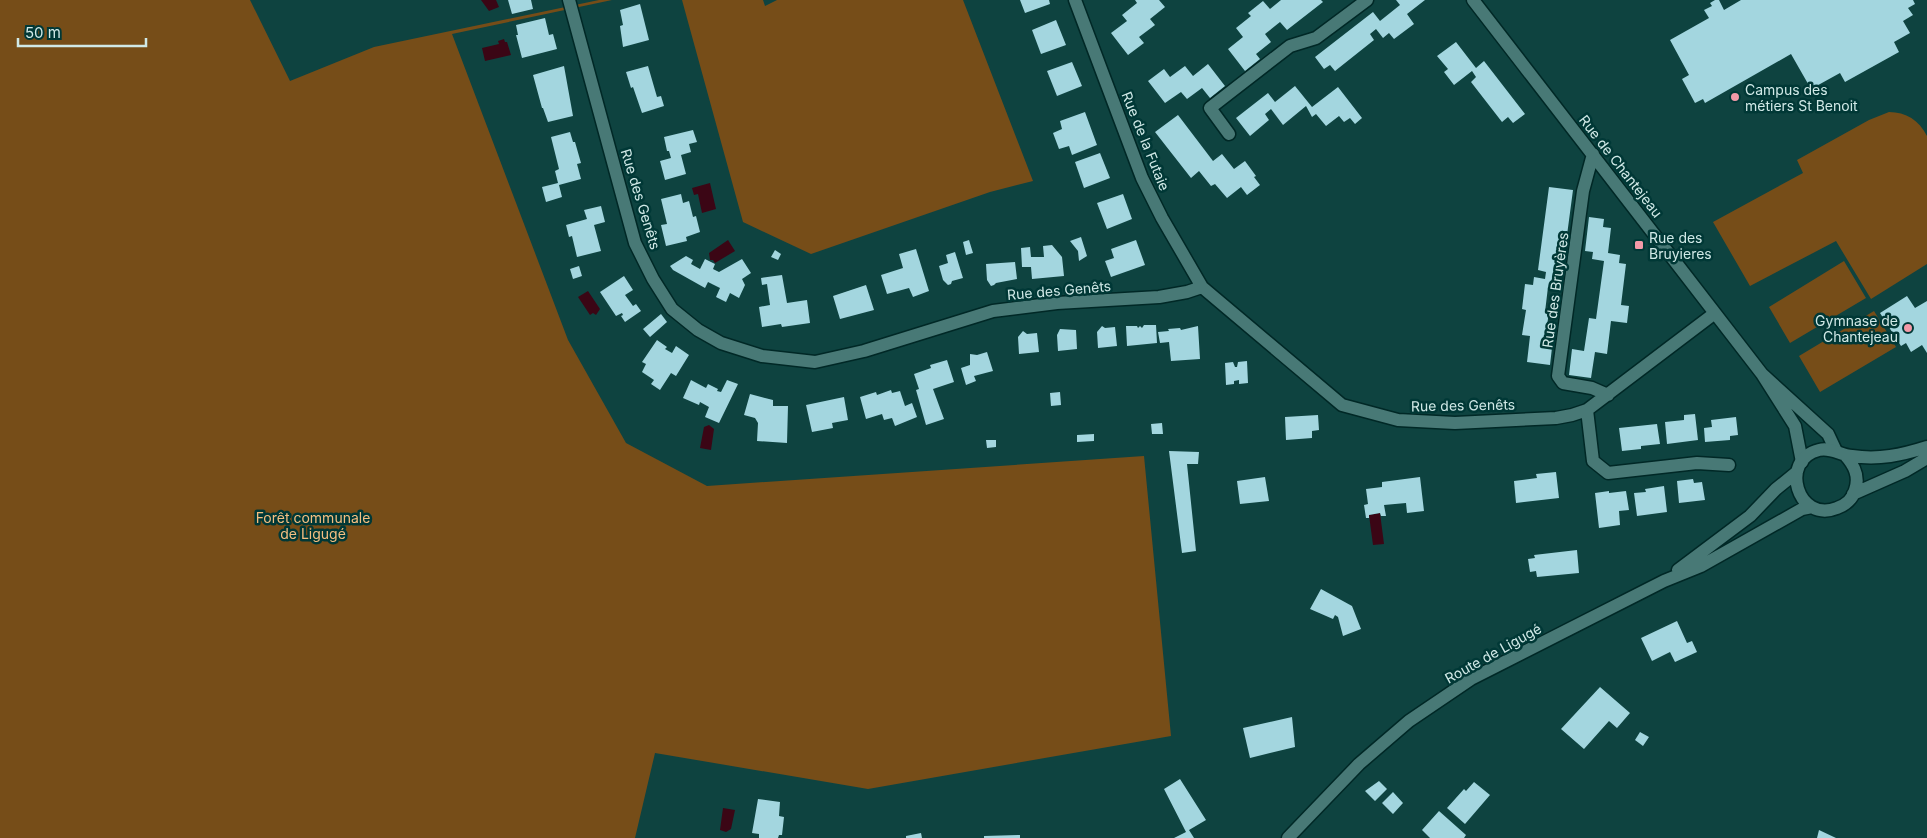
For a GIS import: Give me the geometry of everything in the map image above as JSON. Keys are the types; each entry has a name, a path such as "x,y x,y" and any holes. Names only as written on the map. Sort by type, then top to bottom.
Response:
{"street":[{"name":"Rue des Genêts","path":"569,0 635,243 653,279 672,309 698,330 721,344 762,356 815,362 864,351 992,311 1057,303 1159,297 1202,287 1342,405 1398,420 1455,423 1556,418 1587,410 1715,313"},
{"name":"Rue de la Futaie","path":"1075,0 1142,178 1162,218 1202,287"},
{"path":"1229,134 1210,108 1290,46 1316,38 1367,0"},
{"name":"Rue de Chantejeau","path":"1473,0 1762,374 1795,426 1799,467"},
{"name":"Rue des Bruyères","path":"1593,154 1583,191 1558,376 1563,383 1592,388 1608,395"},
{"name":"Rue de Chantejeau","path":"1762,374 1828,434 1840,453"},
{"path":"1587,410 1593,461 1608,472 1697,463 1729,465"},
{"name":"Route de Ligugé","path":"1664,581 1750,516 1799,467 1808,455 1826,449 1840,453 1878,458 1904,454 1927,446"},
{"path":"1840,453 1852,462 1856,471 1857,481 1853,494"},
{"name":"Route de Ligugé","path":"1288,838 1359,764 1409,721 1471,679 1664,581 1702,566 1802,509 1812,507 1832,510 1842,506 1850,500 1853,494 1905,471 1927,458"},
{"path":"1799,467 1796,480 1800,496 1812,507"}],"green space":[{"name":"Forêt communale de Ligugé","path":"0,0 250,0 290,81 374,47 599,0 612,0 452,34 568,340 626,443 707,486 1144,456 1171,736 868,789 655,753 635,838 0,838"},
{"path":"682,0 763,0 765,6 777,0 963,0 1033,181 990,192 811,254 743,222"},
{"path":"1889,112 1906,115 1916,121 1927,136 1927,264 1871,299 1836,241 1750,286 1713,222 1803,173 1797,160 1869,120"},
{"path":"1844,261 1866,298 1790,343 1769,307"},
{"path":"1874,311 1896,347 1820,392 1799,356"}],"shaded area":[{"path":"481,0 496,0 499,7 489,11"},
{"path":"504,39 507,42 511,55 485,61 482,48 499,44 498,41"},
{"path":"710,183 716,209 702,213 698,194 694,195 692,188"},
{"path":"728,240 735,251 715,263 713,260 710,260 709,253"},
{"path":"588,291 600,309 596,315 593,313 590,315 578,297"},
{"path":"709,425 714,429 711,450 700,448 704,427"},
{"path":"1380,513 1384,544 1373,545 1369,515"},
{"path":"723,808 735,810 731,829 726,832 720,830"}],"building":[{"path":"508,0 531,0 533,9 512,14"},
{"path":"1020,0 1049,0 1050,4 1025,13"},
{"path":"1135,0 1159,0 1165,7 1150,19 1155,25 1139,37 1144,43 1128,55 1111,33 1127,21 1122,15 1137,3"},
{"path":"1281,0 1321,0 1323,2 1287,30 1280,22 1265,34 1271,42 1256,54 1260,59 1245,71 1228,49 1243,37 1236,28 1251,16 1248,13 1263,1 1270,9"},
{"path":"1396,0 1425,0 1407,14 1414,24 1394,39 1389,33 1383,38 1376,29 1370,34 1374,40 1335,71 1330,65 1324,69 1315,57 1373,12 1380,21 1400,5"},
{"path":"1719,0 1724,10 1741,0 1913,0 1915,4 1908,8 1913,15 1903,21 1910,33 1894,42 1899,52 1845,82 1840,73 1811,89 1791,54 1705,103 1703,99 1695,103 1682,79 1689,75 1670,40 1709,18 1704,10 1712,6 1710,3"},
{"path":"640,4 649,40 623,47 620,26 623,25 620,10"},
{"path":"545,18 549,35 553,34 557,49 522,58 516,35 518,35 516,25"},
{"path":"1056,20 1066,45 1041,54 1032,30"},
{"path":"1456,42 1476,68 1484,61 1525,114 1513,123 1508,117 1502,122 1471,82 1476,77 1472,71 1454,85 1444,72 1448,69 1437,56"},
{"path":"1072,62 1082,86 1057,96 1047,71"},
{"path":"1208,64 1225,86 1210,98 1202,88 1187,99 1181,92 1165,103 1148,81 1164,69 1170,77 1185,66 1193,76"},
{"path":"564,66 573,116 548,122 533,75"},
{"path":"648,66 657,97 661,96 664,106 642,113 626,72"},
{"path":"1295,86 1312,107 1338,87 1362,118 1355,124 1350,118 1344,122 1339,116 1326,126 1316,114 1312,117 1306,106 1283,125 1271,109 1265,114 1269,120 1250,136 1236,118 1268,93 1275,102"},
{"path":"1085,112 1097,145 1072,155 1069,146 1059,149 1053,133 1062,129 1060,121"},
{"path":"1178,115 1213,161 1222,154 1234,169 1245,161 1260,185 1247,195 1241,187 1227,198 1215,184 1211,186 1199,171 1191,178 1155,132"},
{"path":"693,130 697,142 689,144 691,152 681,155 686,174 665,180 660,161 671,158 669,151 667,151 664,137"},
{"path":"570,132 581,163 577,164 581,179 559,185 562,197 546,202 542,187 558,183 555,171 559,169 551,137"},
{"path":"1100,153 1110,178 1084,188 1075,162"},
{"path":"1549,187 1573,190 1560,288 1548,287 1545,312 1549,312 1545,339 1553,339 1550,365 1527,362 1530,336 1522,335 1526,310 1522,309 1525,284 1533,285 1534,277 1545,279 1546,272 1538,270"},
{"path":"681,194 683,203 689,201 693,217 696,216 700,232 686,237 687,241 666,246 661,225 667,224 661,199"},
{"path":"1123,194 1132,219 1107,229 1097,203"},
{"path":"601,206 605,222 594,225 601,251 577,257 572,236 569,237 566,225 587,219 584,210"},
{"path":"1589,217 1604,219 1603,227 1611,228 1608,253 1620,255 1619,263 1626,264 1621,305 1629,306 1627,323 1611,321 1607,354 1595,352 1591,378 1569,375 1572,349 1584,351 1589,318 1596,319 1604,261 1592,259 1593,252 1585,251"},
{"path":"1081,237 1087,256 1079,261 1078,251 1070,241"},
{"path":"969,240 973,253 966,255 963,242"},
{"path":"1136,240 1145,265 1111,277 1105,261 1114,258 1111,249"},
{"path":"1052,245 1062,257 1064,276 1032,279 1031,267 1022,267 1021,248 1030,247 1031,257 1044,257 1043,246"},
{"path":"916,249 929,291 913,297 909,288 887,294 881,275 903,268 899,254"},
{"path":"775,250 781,254 778,260 771,257"},
{"path":"955,252 963,278 952,281 948,285 943,280 939,266 948,263 946,255"},
{"path":"686,256 693,260 691,264 700,269 705,259 715,264 713,269 719,272 742,259 751,273 742,279 745,285 739,298 730,293 726,302 716,297 720,288 708,282 705,288 673,270 670,266"},
{"path":"1015,262 1017,279 996,283 991,286 987,280 986,264"},
{"path":"579,266 582,276 573,279 570,269"},
{"path":"782,275 787,303 807,300 810,323 782,327 781,324 762,327 759,307 770,305 767,284 762,285 761,278"},
{"path":"624,276 633,290 625,295 633,306 636,304 641,311 625,322 621,316 623,315 622,313 616,316 600,292"},
{"path":"866,285 874,310 840,319 833,296"},
{"name":"Gymnase de Chantejeau","path":"1907,296 1915,308 1927,301 1927,353 1922,345 1911,352 1906,343 1901,346 1880,313"},
{"path":"661,314 667,322 650,337 643,329"},
{"path":"1144,325 1156,325 1157,343 1127,346 1126,326 1137,326 1138,328 1140,326 1142,328"},
{"path":"1102,326 1105,328 1115,327 1117,346 1098,348 1097,332"},
{"path":"1198,326 1200,359 1171,361 1169,342 1160,343 1158,332"},
{"path":"1060,329 1076,330 1077,349 1058,351 1057,335"},
{"path":"1023,331 1027,334 1037,333 1039,352 1019,354 1018,337"},
{"path":"657,340 667,347 665,349 672,353 676,346 689,355 676,376 671,373 660,390 651,384 654,380 642,372 646,364 642,362"},
{"path":"987,352 993,371 974,376 976,381 966,385 961,368 970,365 970,354 977,355"},
{"path":"947,360 954,382 933,389 944,419 926,425 916,390 919,389 914,374 931,368 930,365"},
{"path":"1247,361 1248,383 1239,384 1239,380 1234,381 1234,384 1226,385 1225,363 1233,362 1235,367 1237,367 1238,362"},
{"path":"691,380 706,388 708,384 721,392 727,380 738,384 719,423 705,417 709,407 700,402 699,405 683,398"},
{"path":"891,390 892,393 900,391 905,406 912,403 917,417 895,426 892,418 884,420 882,414 866,419 860,397 876,392 877,395"},
{"path":"1060,392 1061,405 1051,406 1050,393"},
{"path":"750,394 773,400 773,406 788,406 787,443 757,441 758,423 755,418 744,415"},
{"path":"844,397 848,420 832,423 833,428 812,432 806,405"},
{"path":"1695,414 1698,440 1667,444 1665,422 1684,420 1684,415"},
{"path":"1318,415 1319,430 1312,431 1312,438 1286,440 1285,417"},
{"path":"1736,417 1738,435 1730,436 1730,440 1705,442 1704,428 1712,427 1711,420"},
{"path":"1162,423 1163,434 1152,434 1151,424"},
{"path":"1657,424 1660,444 1622,451 1619,428"},
{"path":"1094,434 1094,441 1077,442 1077,435"},
{"path":"986,440 996,440 996,447 987,448"},
{"path":"1169,451 1199,452 1198,464 1187,464 1196,551 1182,553"},
{"path":"1556,472 1559,498 1516,503 1514,481 1537,478 1536,474"},
{"path":"1265,477 1269,501 1240,504 1237,481"},
{"path":"1420,477 1424,511 1407,513 1406,503 1384,505 1386,516 1381,516 1380,513 1369,515 1369,518 1366,518 1364,505 1368,504 1366,489 1382,487 1382,482"},
{"path":"1693,479 1694,483 1702,482 1705,500 1679,503 1677,481"},
{"path":"1664,486 1667,512 1637,516 1634,493 1646,492 1645,489"},
{"path":"1609,491 1609,493 1626,491 1629,510 1619,511 1620,525 1599,528 1595,493"},
{"path":"1577,550 1579,573 1537,577 1536,571 1530,572 1528,559 1535,558 1534,555"},
{"path":"1321,589 1352,606 1361,629 1343,636 1338,617 1335,615 1333,619 1310,609"},
{"path":"1677,621 1687,643 1692,641 1697,652 1675,662 1670,652 1652,661 1641,638"},
{"path":"1600,687 1630,713 1617,728 1609,721 1584,749 1561,729"},
{"path":"1292,717 1295,747 1250,758 1243,728"},
{"path":"1640,732 1649,737 1643,746 1635,740"},
{"path":"1180,779 1206,820 1189,830 1194,838 1174,838 1186,832 1164,789"},
{"path":"1379,781 1387,789 1375,801 1365,791"},
{"path":"1474,782 1490,795 1465,824 1447,808 1464,789 1466,791"},
{"path":"1393,792 1403,803 1393,814 1382,803"},
{"path":"758,799 780,802 779,816 784,817 782,835 779,835 778,838 759,838 759,834 752,833"},
{"path":"1439,811 1466,835 1464,838 1430,838 1422,830"},
{"path":"1819,830 1836,838 1817,838"},
{"path":"921,833 922,838 906,838 906,836"},
{"path":"1020,835 1020,838 984,838 984,836"}],"place":[{"name":"Campus des métiers St Benoit","path":"1735,97"},
{"name":"Rue des Bruyieres","path":"1639,245"},
{"name":"Gymnase de Chantejeau","path":"1908,328"}]}
